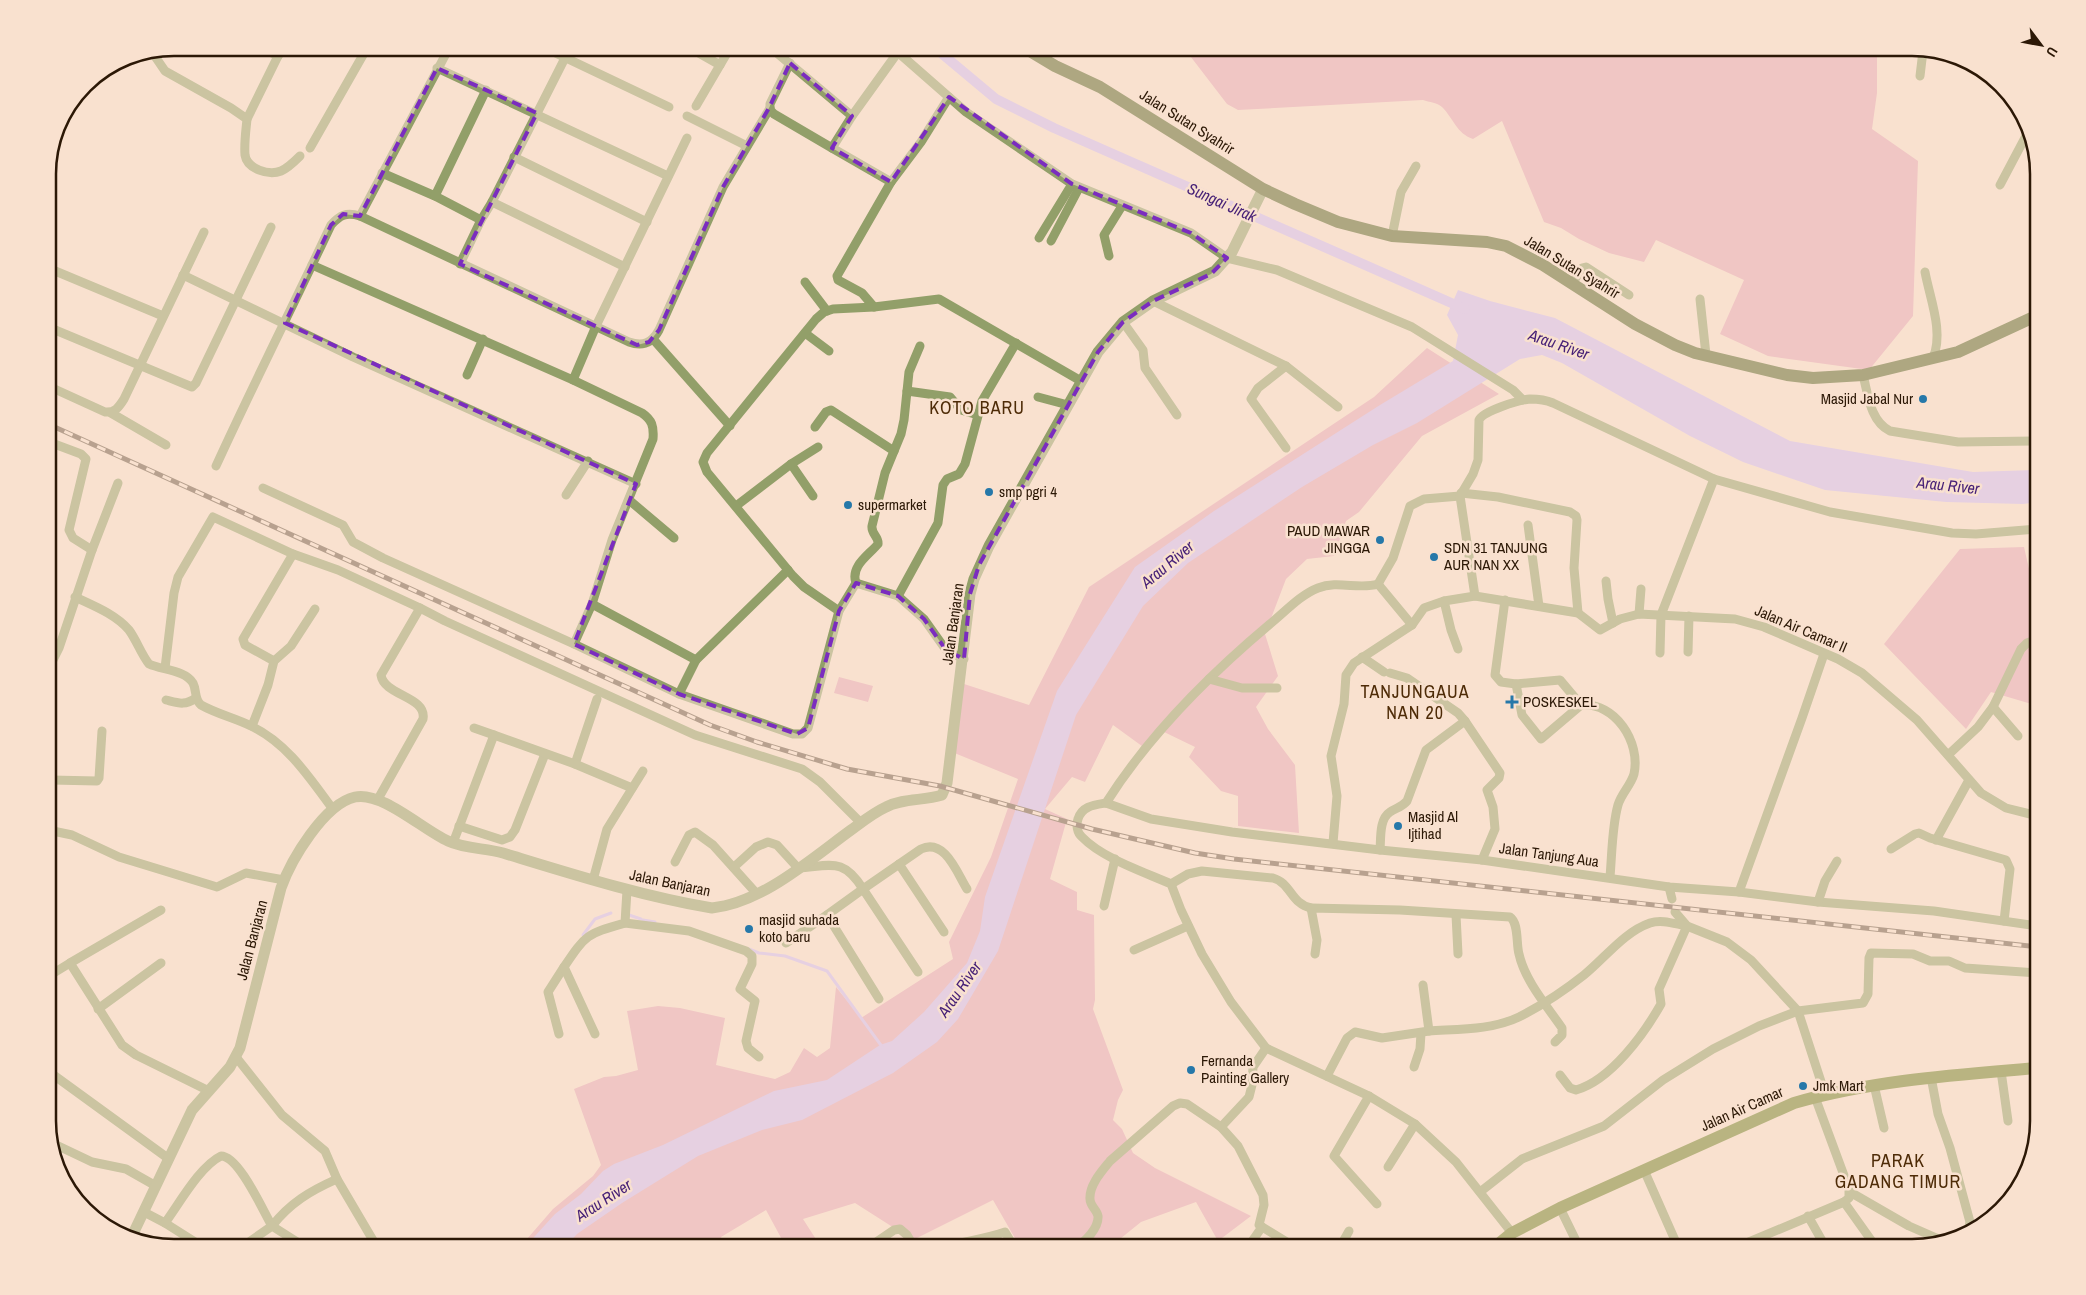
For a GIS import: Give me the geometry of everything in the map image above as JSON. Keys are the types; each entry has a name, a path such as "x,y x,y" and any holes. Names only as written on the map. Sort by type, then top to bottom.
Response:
{"main road":[{"name":"Jalan Sutan Syahrir","path":"1039,57 1100,87 1261,192 1338,222 1392,236 1498,244 1543,265 1651,332 1682,348 1706,355 1787,375 1813,378 1863,375 1958,352 2029,319"},
{"name":"Jalan Air Camar","path":"1505,1239 1512,1233 1560,1208 1794,1103 1820,1095 1874,1085 1931,1077 2030,1069"}],"street":[{"path":"278,57 247,118 245,156 254,167 264,172 274,173 288,167 300,156"},
{"path":"310,148 362,57"},
{"path":"360,216 444,57"},
{"path":"705,57 720,65"},
{"path":"696,106 725,57"},
{"path":"782,57 852,116"},
{"path":"832,148 892,57"},
{"path":"903,57 966,112 1076,186 1191,233 1229,255 1277,270 1412,327 1436,344 1513,390 1523,400"},
{"path":"1920,76 1923,57"},
{"path":"156,58 165,71 247,118"},
{"path":"460,264 565,58 669,108"},
{"path":"216,466 257,376 285,324 331,226 337,218 350,213 637,345 644,344 653,339 669,309 723,187 770,108 770,104 790,63"},
{"path":"437,68 537,113 668,176"},
{"path":"435,196 486,90"},
{"path":"874,306 862,293 838,280 837,276 891,182 921,142 949,97"},
{"path":"770,108 774,114 891,182"},
{"path":"687,116 747,146"},
{"path":"573,380 596,326 687,138"},
{"path":"2000,185 2024,139"},
{"path":"514,157 647,222"},
{"path":"1392,236 1401,192 1416,166"},
{"path":"382,173 435,196 481,220"},
{"path":"1039,238 1076,186"},
{"path":"1051,241 1076,186"},
{"path":"1229,255 1261,192"},
{"path":"492,202 625,267"},
{"path":"1109,256 1104,235 1122,206"},
{"path":"57,331 188,387 194,386 271,227"},
{"path":"111,412 121,404 204,232"},
{"name":"Jalan Banjaran","path":"134,1232 192,1110 236,1058 244,1035 284,880 293,863 332,808 354,797 365,796 378,799 453,843 502,853 593,880 626,894 712,908 725,907 757,894 798,868 861,823 891,805 914,799 940,796 944,793 964,658 970,594 979,565 1098,352 1123,322 1153,301 1211,274 1229,255"},
{"path":"312,265 573,380 634,409 651,421 653,439 610,546 592,604 574,644"},
{"path":"1572,284 1582,268 1586,267 1629,295"},
{"path":"57,272 163,316"},
{"path":"1925,272 1938,338 1937,350 1933,358"},
{"path":"183,275 353,357 636,484"},
{"path":"805,282 827,311"},
{"path":"839,611 804,587 788,570 707,472 703,462 707,453 816,319 827,311 939,299 1081,381"},
{"path":"1700,299 1706,355"},
{"path":"1153,301 1286,366 1338,407"},
{"path":"1123,322 1143,350 1145,368 1177,415"},
{"path":"805,333 829,351"},
{"path":"467,375 483,339"},
{"path":"653,339 730,426"},
{"path":"898,596 938,523 943,485 947,479 959,474 965,464 982,401 1016,342"},
{"path":"263,488 343,525 353,542 383,558 574,644 679,694 793,734 804,733 809,725 839,611 856,583 854,578 856,569 878,544 878,539 872,530 872,526 885,473 901,434 908,372 920,346"},
{"path":"1286,366 1258,388 1251,399 1286,448"},
{"path":"1863,375 1876,418 1883,427 1890,431 1958,442 2029,441"},
{"path":"57,390 105,412 111,412 166,446"},
{"path":"907,391 950,397 961,410 978,415"},
{"path":"1038,397 1068,405"},
{"path":"1475,596 1461,494 1473,474 1478,460 1479,418 1494,410 1523,400 1538,399 1554,403 1714,479 1830,512 1941,532 1976,534 2029,530"},
{"path":"815,427 828,410 832,410 894,451"},
{"path":"57,445 80,454 86,459 69,530 73,538 92,550"},
{"path":"736,506 791,464 818,447"},
{"path":"566,495 588,461"},
{"path":"791,464 813,496"},
{"path":"1660,652 1662,615 1714,479"},
{"path":"57,652 75,597 118,483"},
{"path":"1378,584 1393,558 1410,506 1424,498 1461,494 1498,497 1570,512 1576,516 1574,568 1578,613"},
{"path":"629,500 674,538"},
{"path":"165,668 174,593 178,577 213,516 293,554 338,570 687,732 802,769 820,782 861,823"},
{"path":"1528,525 1539,606"},
{"path":"274,661 245,645 243,639 293,554"},
{"path":"679,694 696,660 788,570"},
{"path":"1606,581 1613,623"},
{"path":"856,583 898,596 924,618 946,650 964,658"},
{"path":"1378,584 1412,625"},
{"path":"1378,584 1332,585 1312,591 1252,639 1209,679 1154,737 1126,772 1106,803 1084,809 1078,820 1077,827 1082,838 1115,859 1171,884 1202,954 1231,1002 1266,1048 1369,1096 1415,1124 1449,1154 1512,1233"},
{"path":"1639,614 1641,589"},
{"name":"Jalan Air Camar II","path":"1333,843 1337,796 1330,762 1344,704 1346,675 1354,663 1412,625 1422,610 1444,601 1475,596 1578,613 1600,630 1624,618 1639,614 1735,619 1750,622 1845,663 1869,679 1917,720 1981,793 2000,806 2030,814"},
{"path":"75,597 120,621 129,631 150,664 165,668 191,681 196,698 203,707 252,726 282,747 297,761 332,808"},
{"path":"1505,600 1495,675 1501,682 1516,684 1560,680 1581,705"},
{"path":"1444,601 1458,649"},
{"path":"592,604 696,660"},
{"path":"378,799 423,719 424,714 421,707 384,683 381,675 420,608"},
{"path":"252,726 268,685 274,661 285,654 315,609"},
{"path":"1688,652 1689,616"},
{"path":"1948,756 1978,727 1993,707 2021,649 2029,643"},
{"path":"1739,892 1824,654"},
{"path":"1362,657 1387,673 1407,678 1451,707 1465,721 1500,775 1487,790 1493,807 1495,829 1482,860"},
{"path":"1209,679 1249,689 1277,688"},
{"path":"1516,684 1522,715 1541,739 1581,705 1595,706 1617,718 1627,733 1635,767 1633,777 1618,804 1610,877"},
{"path":"166,700 181,704 190,703 196,698"},
{"path":"575,764 597,699"},
{"path":"1993,707 2018,736"},
{"path":"1380,850 1383,820 1387,813 1407,801 1424,752 1434,742 1465,721"},
{"path":"474,728 575,764 632,788"},
{"path":"57,780 97,781 99,778 102,731"},
{"path":"453,843 494,735"},
{"path":"459,826 502,840 510,837 516,830 545,754"},
{"path":"593,880 605,835 643,771"},
{"path":"1936,840 1969,780"},
{"name":"Jalan Tanjung Aua","path":"1106,803 1151,819 1190,826 1380,850 1482,860 1669,887 1934,911 2030,925"},
{"path":"57,832 72,835 119,857 216,887 246,873 284,880"},
{"path":"675,862 689,835 695,832 713,845 757,894"},
{"path":"1891,849 1918,833 2006,860 2010,868 2004,921"},
{"path":"734,867 756,847 770,842 777,845 798,868 842,867 854,875 918,972"},
{"path":"786,943 926,847 938,848 946,854 967,889"},
{"path":"1104,906 1115,859"},
{"path":"1818,902 1825,881 1837,861"},
{"path":"899,864 944,932"},
{"path":"1171,884 1188,874 1202,871 1273,878 1283,882 1300,904 1311,908 1400,910 1513,919 1522,964 1562,1028 1562,1035 1555,1042"},
{"path":"1669,887 1672,900"},
{"path":"625,920 626,894"},
{"path":"1311,908 1317,940 1315,954"},
{"path":"57,969 70,963 161,910"},
{"path":"1675,912 1687,926"},
{"path":"827,914 879,999"},
{"path":"1456,915 1458,954"},
{"path":"559,1034 547,994 550,986 578,946 588,936 625,920 689,931 746,951 752,956 752,964 740,989 755,1001 746,1041 748,1048 759,1058"},
{"path":"1328,1076 1347,1038 1358,1032 1382,1038 1425,1032 1472,1029 1502,1023 1519,1017 1583,976 1623,940 1648,923 1665,922 1687,926 1715,936 1742,952 1761,969 1798,1011 1820,1095 1850,1192 1849,1198 1844,1202 1758,1239"},
{"path":"1134,950 1188,926"},
{"path":"1560,1075 1570,1088 1576,1090 1584,1087 1614,1067 1643,1032 1661,1004 1659,989 1687,926"},
{"path":"1480,1192 1522,1159 1604,1126 1663,1080 1699,1056 1759,1026 1798,1011 1864,1002 1868,994 1869,958 1873,952 1913,954 1930,961 1949,962 1965,968 2030,972"},
{"path":"70,963 118,1040 129,1051 208,1090"},
{"path":"98,1009 161,963"},
{"path":"564,967 595,1034"},
{"path":"1414,1067 1425,1032 1423,985"},
{"path":"1221,1127 1249,1097 1253,1067 1266,1048"},
{"path":"236,1058 282,1115 324,1151 337,1179 372,1239"},
{"path":"2001,1071 2008,1121"},
{"path":"1931,1077 1938,1114 1950,1148 1969,1224"},
{"path":"57,1078 168,1159"},
{"path":"1874,1085 1884,1128"},
{"path":"1369,1096 1334,1156 1377,1204"},
{"path":"1086,1239 1097,1222 1097,1215 1090,1200 1093,1187 1110,1161 1173,1106 1183,1103 1221,1127 1238,1146 1264,1195 1264,1205 1259,1223 1262,1228 1280,1239"},
{"path":"1388,1167 1415,1124"},
{"path":"60,1147 88,1161 126,1169 156,1186"},
{"path":"165,1223 200,1175 213,1161 224,1156 238,1168 272,1226 292,1239"},
{"path":"1644,1170 1674,1239"},
{"path":"254,1239 272,1226 288,1207 300,1197 337,1179"},
{"path":"1850,1192 1933,1237"},
{"path":"1844,1202 1870,1239"},
{"path":"1560,1208 1575,1239"},
{"path":"144,1212 189,1239"},
{"path":"1808,1216 1821,1239"},
{"path":"1254,1239 1262,1228"},
{"path":"882,1239 894,1230 900,1229 909,1239"},
{"path":"1345,1239 1349,1231"},
{"path":"983,1239 1005,1232 1009,1239"}],"highlighted area":[{"path":"790,63 852,116 832,148 891,182 949,97 1072,184 1191,233 1227,258 1211,274 1153,301 1123,322 1098,352 979,565 970,594 964,659 946,650 924,619 898,596 856,583 839,611 808,728 797,734 679,694 574,644 636,484 285,323 331,225 343,214 360,216 437,68 537,113 460,264 637,345 649,342 659,330 723,187 769,108"}],"shaded area":[{"path":"1190,56 1877,56 1877,93 1872,129 1918,161 1913,316 1869,370 1768,356 1720,334 1744,280 1656,240 1644,262 1609,253 1561,228 1544,222 1502,121 1473,139 1459,129 1440,106 1423,100 1238,110 1227,104"},
{"path":"1427,348 1499,394 1422,436 1359,512 1346,521 1334,556 1307,559 1286,579 1265,634 1278,676 1256,707 1268,729 1295,765 1299,833 1238,826 1238,796 1221,791 1189,757 1195,747 1162,731 1146,749 1113,725 1085,782 1072,777 1045,809 1067,819 1050,879 1077,892 1077,910 1094,915 1095,1000 1093,1009 1123,1090 1118,1100 1113,1120 1122,1129 1133,1153 1155,1168 1251,1216 1221,1239 1217,1239 1196,1202 1141,1222 1120,1239 1015,1239 993,1200 915,1239 911,1239 855,1203 803,1219 816,1239 782,1239 766,1210 721,1237 722,1239 527,1239 553,1209 593,1176 601,1165 574,1089 604,1077 638,1070 627,1011 658,1006 680,1008 725,1018 716,1065 775,1079 790,1072 804,1048 817,1057 830,1048 836,987 861,1018 953,959 949,942 991,857 1018,779 952,752 961,683 1029,705 1089,587 1374,397"},
{"path":"2024,547 2029,571 2030,703 1991,692 1966,729 1884,644 1960,549"},
{"path":"839,677 873,686 868,702 834,693"}],"water":[{"name":"Arau River","path":"1458,290 1490,301 1555,318 1790,441 1973,472 2029,470 2029,503 1946,502 1825,490 1743,462 1690,436 1562,363 1542,355 1520,359 1417,423 1373,445 1302,487 1188,563 1143,606 1076,715 998,951 958,1019 937,1042 893,1073 802,1120 762,1130 698,1156 622,1203 572,1239 532,1239 555,1214 581,1194 603,1171 614,1164 663,1145 774,1091 827,1080 880,1045 892,1041 924,1012 967,963 980,931 985,897 1057,691 1135,567 1214,511 1380,405 1453,361 1458,335 1447,315"}],"waterway":[{"name":"Sungai Jirak","path":"945,57 996,99 1054,128 1465,309"},
{"path":"583,935 595,919 611,913"},
{"path":"629,915 641,919"},
{"path":"643,920 655,922"},
{"path":"749,949 759,953 785,956 827,971 883,1048"}],"railway":[{"path":"57,428 710,725 757,742 847,769 940,786 1092,829 1195,853 1234,859 2030,946"}],"place":[{"name":"Masjid Jabal Nur","path":"1923,399"},
{"name":"smp pgri 4","path":"989,492"},
{"name":"supermarket","path":"848,505"},
{"name":"PAUD MAWAR JINGGA","path":"1380,540"},
{"name":"SDN 31 TANJUNG AUR NAN XX","path":"1434,557"},
{"name":"POSKESKEL","path":"1512,702"},
{"name":"Masjid Al Ijtihad","path":"1398,826"},
{"name":"masjid suhada koto baru","path":"749,929"},
{"name":"Fernanda Painting Gallery","path":"1191,1070"},
{"name":"Jmk Mart","path":"1803,1086"}],"district":[{"name":"KOTO BARU","path":"977,408"},
{"name":"TANJUNGAUA NAN 20","path":"1415,702"},
{"name":"PARAK GADANG TIMUR","path":"1898,1171"}]}
